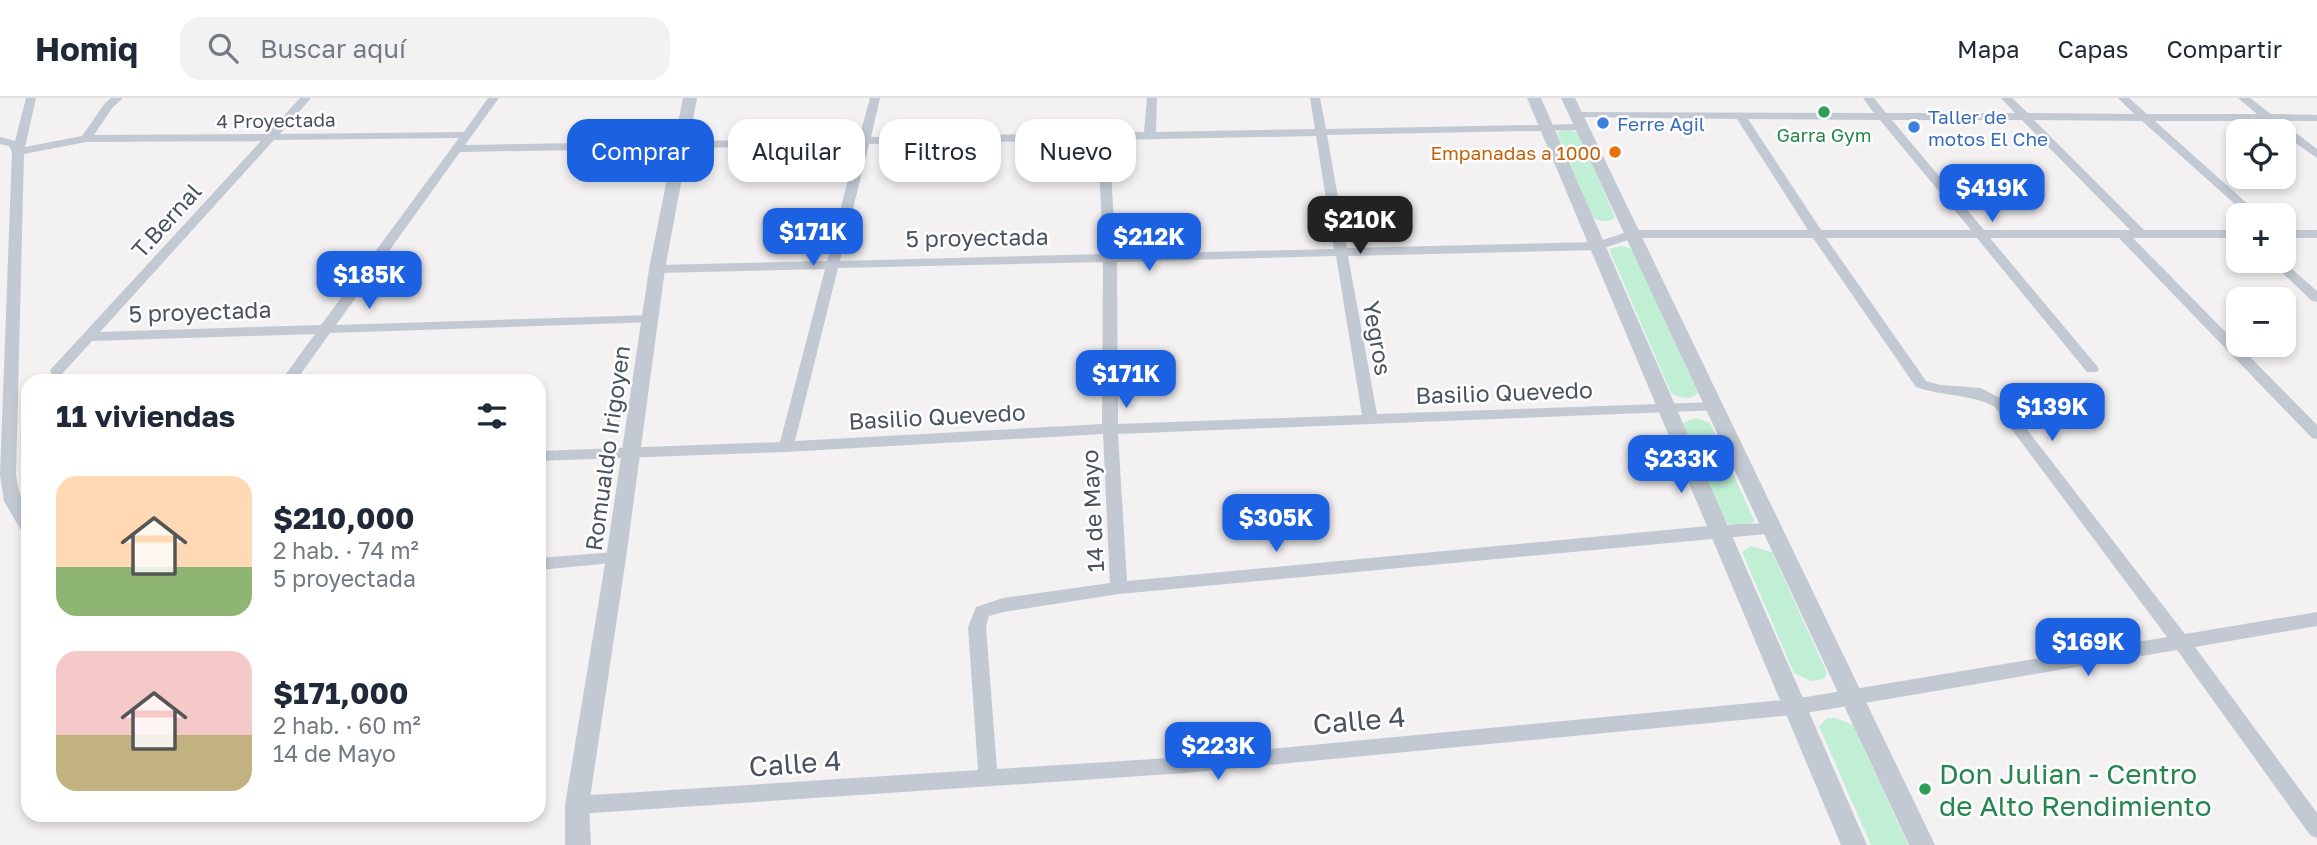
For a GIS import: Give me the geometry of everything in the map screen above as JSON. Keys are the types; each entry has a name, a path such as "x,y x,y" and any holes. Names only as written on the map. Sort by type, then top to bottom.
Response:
{"street":[{"path":"21,516 12,501 8,475 18,152 31,98"},
{"path":"86,139 109,105 118,98"},
{"name":"T.Bernal","path":"57,371 306,98"},
{"path":"293,374 494,98"},
{"name":"Romualdo Irigoyen","path":"686,119 690,98"},
{"path":"786,447 875,98"},
{"path":"1150,135 1152,98"},
{"name":"Yegros","path":"1315,98 1370,420"},
{"path":"1534,98 1854,845"},
{"path":"1568,98 1922,845"},
{"path":"1868,98 2092,369"},
{"path":"2006,98 2141,234"},
{"path":"2123,98 2241,203"},
{"path":"2243,98 2317,155"},
{"path":"1136,135 1547,128 1579,121 1740,115 2317,118"},
{"path":"1740,115 1817,234 1921,384 1939,390 1981,393 2000,404 2182,643 2317,829"},
{"name":"4 Proyectada","path":"18,152 86,139 467,135"},
{"path":"714,143 1015,138"},
{"path":"0,140 14,144 18,152"},
{"path":"457,149 567,147"},
{"name":"Romualdo Irigoyen","path":"578,845 577,805 632,454 657,269 674,182"},
{"name":"14 de Mayo","path":"1106,182 1110,257 1110,429 1119,588"},
{"name":"5 proyectada","path":"657,269 1598,246 1633,234 2226,234"},
{"path":"2122,234 2317,434"},
{"path":"2296,234 2317,234"},
{"path":"2289,273 2317,298"},
{"name":"5 proyectada","path":"88,337 651,319"},
{"name":"Basilio Quevedo","path":"546,456 786,447 1110,429 1715,407"},
{"path":"988,778 976,627 982,612 1003,605 1119,588 1719,531 1770,529"},
{"path":"546,563 616,558"},
{"name":"Calle 4","path":"577,805 1185,765 1794,707 2317,620"}],"green space":[{"path":"1557,132 1578,132 1615,217 1610,221 1593,218"},
{"path":"1621,246 1632,249 1698,393 1692,397 1671,393 1609,249"},
{"path":"1696,418 1710,423 1754,520 1751,525 1732,525 1724,521 1683,423"},
{"path":"1750,546 1772,552 1827,673 1824,679 1811,681 1794,673 1742,552"},
{"path":"1828,718 1836,718 1853,725 1908,845 1871,845 1819,726"}],"place":[{"name":"Garra Gym","path":"1824,112"},
{"name":"Ferre Agil","path":"1603,123"},
{"name":"Taller de motos El Che","path":"1914,127"},
{"name":"Empanadas a 1000","path":"1615,152"},
{"name":"Don Julian - Centro de Alto Rendimiento","path":"1925,789"}]}
